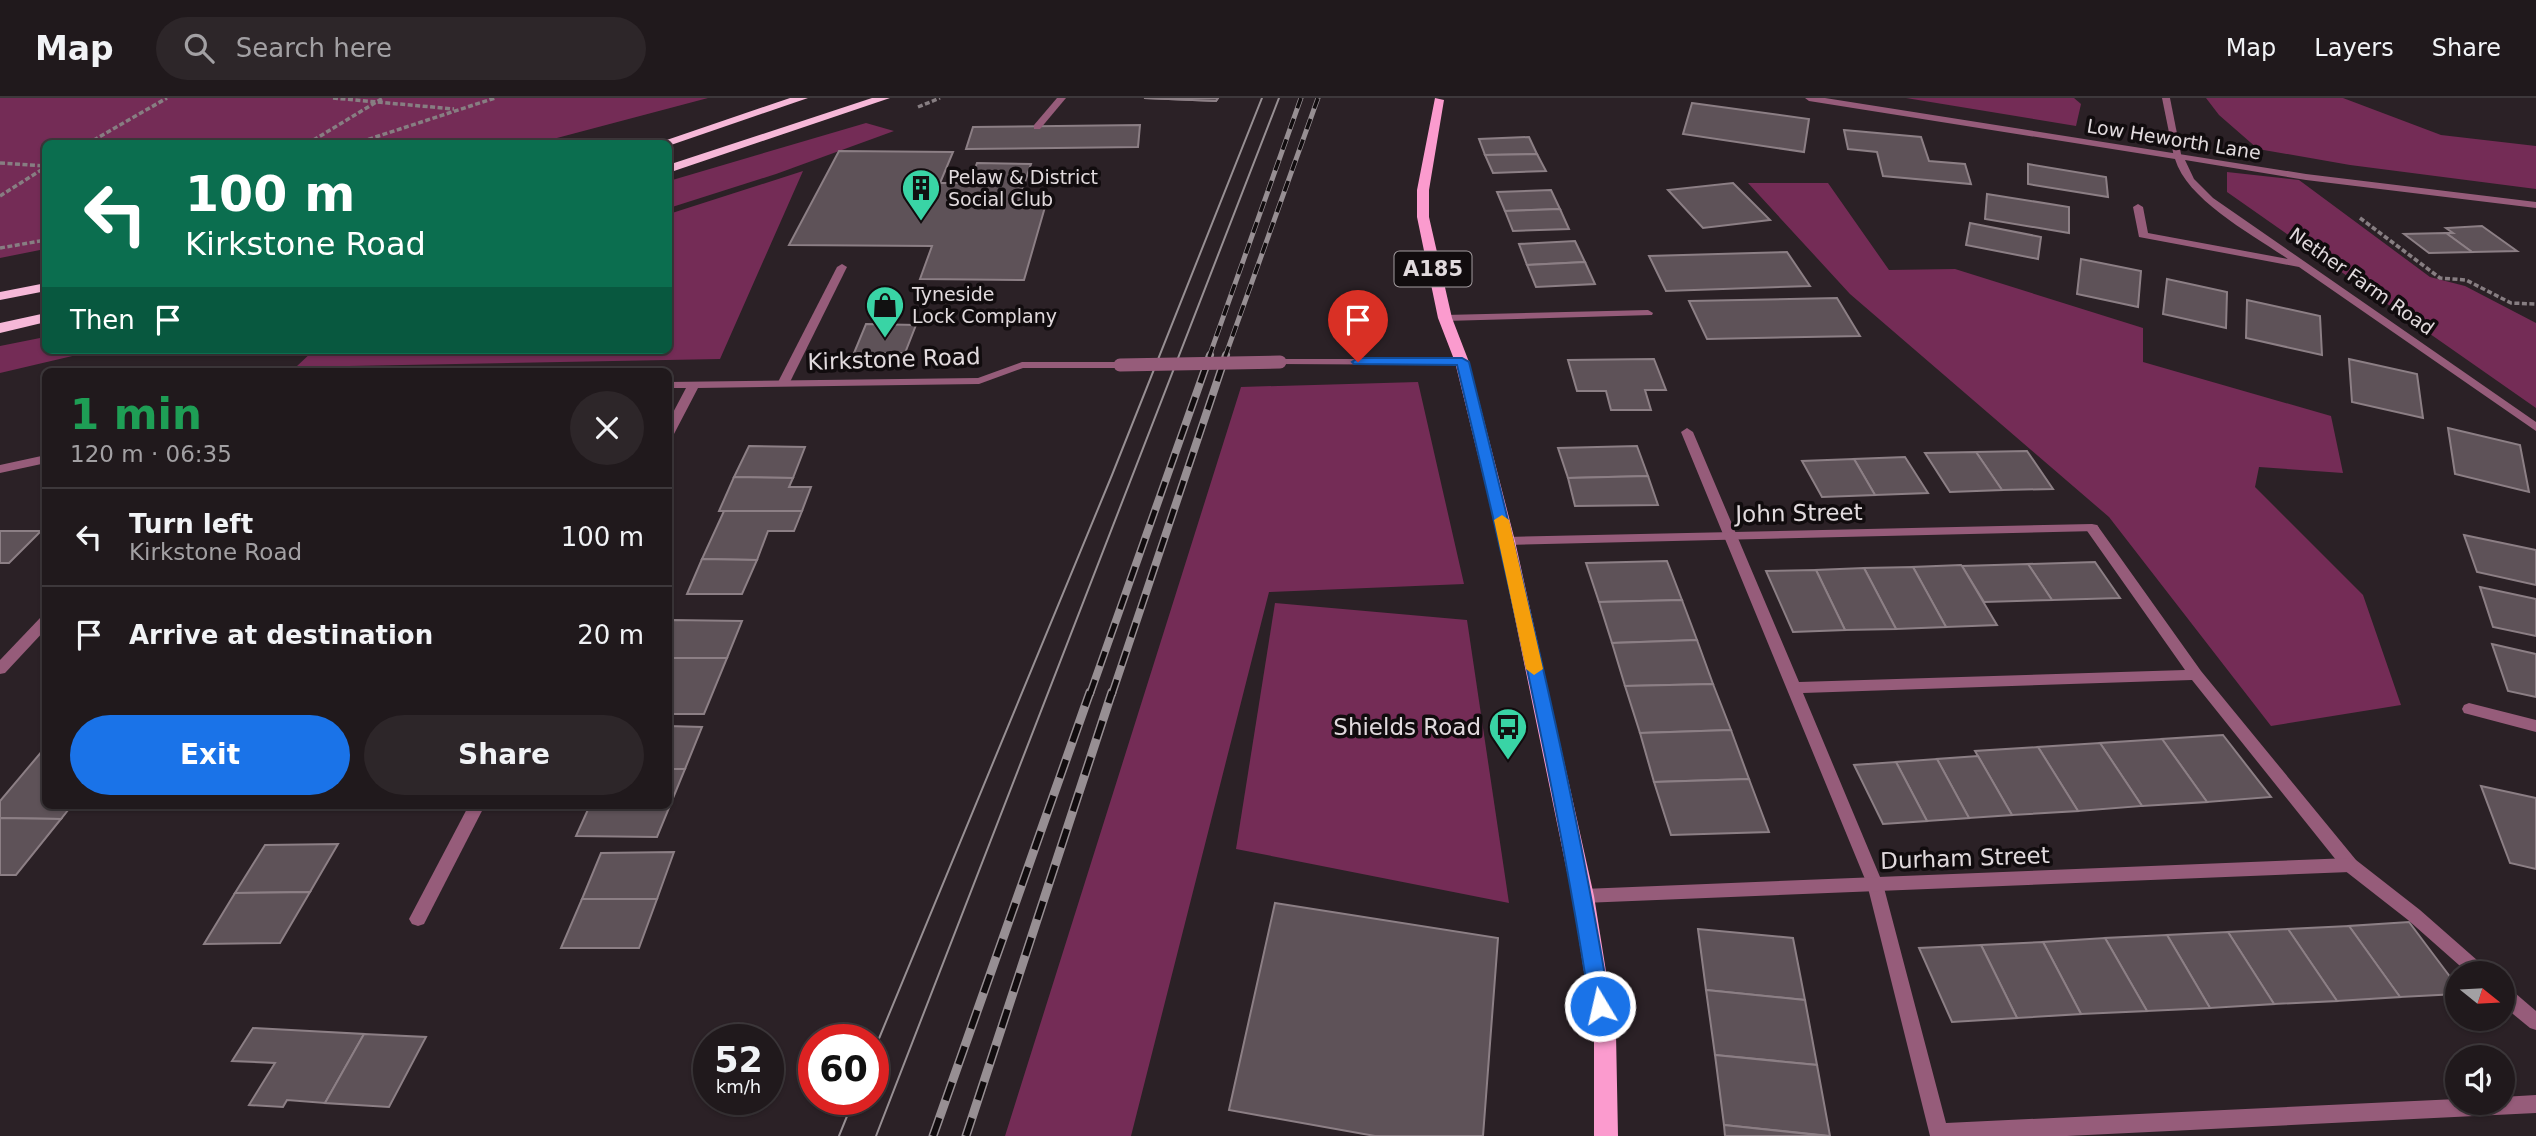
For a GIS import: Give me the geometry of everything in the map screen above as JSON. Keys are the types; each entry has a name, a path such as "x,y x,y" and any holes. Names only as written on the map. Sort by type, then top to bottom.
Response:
{"highway":[{"path":"672,140 802,98"},
{"path":"672,168 884,98"},
{"path":"0,296 42,287"},
{"path":"0,328 42,318"}],"main road":[{"name":"A185","path":"1439,99 1423,190 1423,217 1446,318 1462,362 1507,541 1583,896 1605,1034 1606,1136"}],"street":[{"path":"1037,127 1062,98"},
{"name":"Low Heworth Lane","path":"1809,98 2306,177 2536,205"},
{"name":"Nether Farm Road","path":"2166,98 2182,170 2192,185 2210,201 2307,265 2536,427"},
{"path":"2138,207 2143,235 2307,265"},
{"path":"783,384 842,267"},
{"path":"1446,318 1648,313"},
{"name":"Kirkstone Road","path":"672,385 979,381 1022,365 1462,362"},
{"path":"672,426 694,385"},
{"path":"1687,432 1875,884 1940,1135 2536,1104"},
{"path":"0,468 42,460"},
{"name":"John Street","path":"1507,541 2092,528 2133,582 2196,675"},
{"path":"0,669 42,624"},
{"path":"1793,688 2196,675 2350,864 2466,961"},
{"path":"2469,709 2536,726"},
{"path":"418,919 475,809"},
{"name":"Durham Street","path":"1583,896 2350,864"},
{"path":"2515,1004 2536,1022"}],"path":[{"path":"94,140 167,98"},
{"path":"333,98 458,110"},
{"path":"314,140 383,98"},
{"path":"366,140 495,98"},
{"path":"0,163 42,166"},
{"path":"0,196 42,169"},
{"path":"2306,177 2440,278 2466,280 2511,303 2536,304"},
{"path":"0,248 42,241"}],"shaded area":[{"path":"0,98 708,98 549,140 42,140 42,250 0,258"},
{"path":"1906,98 2074,98 2081,104 2076,126"},
{"path":"2206,98 2343,98 2441,135 2536,146 2536,189 2350,165 2258,149 2219,115"},
{"path":"866,123 894,131 776,174 672,207 672,180"},
{"path":"803,171 720,359 296,367 310,354 672,354 672,213"},
{"path":"2227,172 2299,180 2430,277 2465,286 2536,323 2536,408 2227,192"},
{"path":"1748,183 1828,183 1889,270 1955,269 2143,328 2143,362 2331,416 2343,473 2259,467 2255,487 2363,595 2401,705 2271,726 2109,517 1850,294"},
{"path":"42,338 42,354 81,354 0,373 0,346"},
{"path":"1418,382 1464,584 1269,592 1131,1136 1005,1136 1241,387"},
{"path":"1275,603 1467,620 1509,903 1236,849"}],"building":[{"path":"1144,98 1218,98 1216,101"},
{"path":"1144,98 1218,98 1216,101"},
{"path":"1692,103 1809,119 1804,152 1683,134"},
{"path":"1140,125 1138,147 966,149 973,127"},
{"path":"1844,130 1921,137 1929,161 1965,164 1971,184 1883,176 1877,152 1848,149"},
{"path":"1529,137 1537,154 1485,155 1479,139"},
{"name":"Pelaw & District Social Club","path":"839,151 953,152 940,183 969,183 977,163 1031,164 1019,200 1047,200 1024,280 920,279 932,246 789,245"},
{"path":"1537,154 1546,171 1493,173 1485,155"},
{"path":"2028,164 2106,177 2108,197 2028,184"},
{"path":"1733,183 1770,220 1703,228 1668,190"},
{"path":"1551,190 1560,209 1505,211 1497,192"},
{"path":"1987,194 2069,207 2069,233 1985,219"},
{"path":"1560,209 1569,229 1513,231 1505,211"},
{"path":"1970,223 2041,237 2038,259 1966,245"},
{"path":"2482,226 2517,251 2472,252 2446,233 2453,233 2446,228"},
{"path":"2446,233 2472,252 2429,253 2404,234"},
{"path":"1575,241 1585,262 1527,265 1519,244"},
{"path":"1787,252 1810,286 1666,291 1649,256"},
{"path":"2081,259 2141,271 2138,307 2077,294"},
{"path":"1585,262 1595,284 1536,287 1527,265"},
{"path":"2167,279 2227,292 2226,328 2163,314"},
{"path":"1837,298 1860,336 1707,339 1689,301"},
{"path":"2247,300 2320,316 2322,355 2246,338"},
{"name":"Tyneside Lock Complany","path":"866,324 916,325 905,353 854,353"},
{"path":"1654,359 1666,390 1645,390 1651,410 1611,410 1606,391 1577,391 1568,360"},
{"path":"2349,359 2417,374 2423,418 2352,402"},
{"path":"2448,428 2520,445 2529,492 2455,474"},
{"path":"749,446 805,447 793,478 734,477"},
{"path":"1637,446 1648,476 1568,478 1558,448"},
{"path":"2027,451 2053,489 2002,490 1976,452"},
{"path":"1976,452 2002,490 1950,492 1925,453"},
{"path":"1905,457 1928,493 1875,495 1854,459"},
{"path":"1854,459 1875,495 1822,497 1802,461"},
{"path":"1648,476 1658,505 1575,506 1568,478"},
{"path":"734,477 793,478 789,487 811,487 802,511 719,511"},
{"path":"724,511 802,511 794,531 768,531 757,560 702,559"},
{"path":"0,531 41,531 9,563 0,563"},
{"path":"2464,535 2536,550 2536,585 2477,572"},
{"path":"702,559 757,560 742,594 687,594"},
{"path":"1667,561 1682,600 1599,602 1586,563"},
{"path":"2095,562 2120,598 2052,600 2028,564"},
{"path":"2028,564 2052,600 1984,602 1962,566"},
{"path":"1961,565 1997,625 1946,627 1913,567"},
{"path":"1913,567 1946,627 1896,629 1864,568"},
{"path":"1864,568 1896,629 1845,630 1816,570"},
{"path":"1816,570 1845,630 1793,632 1766,571"},
{"path":"2480,587 2536,599 2536,636 2493,627"},
{"path":"1682,600 1697,640 1612,643 1599,602"},
{"path":"742,621 727,658 672,658 672,622"},
{"path":"1697,640 1713,684 1625,686 1612,643"},
{"path":"2492,644 2536,654 2536,697 2508,691"},
{"path":"672,658 727,658 704,714 672,714"},
{"path":"1713,684 1731,730 1640,733 1625,686"},
{"path":"672,726 702,727 685,769 672,769"},
{"path":"1731,730 1749,779 1654,782 1640,733"},
{"path":"2223,735 2271,797 2207,802 2162,739"},
{"path":"2162,739 2207,802 2142,806 2100,743"},
{"path":"2100,743 2142,806 2078,811 2038,747"},
{"path":"2038,747 2078,811 2012,815 1975,751"},
{"path":"42,751 42,809 69,809 61,819 0,818 0,801"},
{"path":"1978,756 2012,815 1969,818 1937,759"},
{"path":"1937,759 1969,818 1927,821 1896,762"},
{"path":"1896,762 1927,821 1883,824 1854,765"},
{"path":"672,769 685,769 672,801"},
{"path":"1749,779 1769,832 1671,835 1654,782"},
{"path":"2481,786 2536,798 2536,869 2510,863"},
{"path":"588,809 669,809 657,837 576,836"},
{"path":"0,818 61,819 16,875 0,875"},
{"path":"338,844 310,892 235,893 265,845"},
{"path":"674,852 657,899 582,899 601,853"},
{"path":"310,892 280,943 204,944 235,893"},
{"path":"582,899 657,899 639,948 561,948"},
{"path":"1275,903 1498,938 1483,1136 1375,1136 1229,1110"},
{"path":"2409,922 2445,970 2445,995 2400,997 2349,926"},
{"path":"2349,926 2400,997 2337,1001 2288,929"},
{"path":"1698,929 1793,938 1805,1000 1706,990"},
{"path":"2288,929 2337,1001 2274,1004 2228,932"},
{"path":"2228,932 2274,1004 2210,1008 2167,935"},
{"path":"2167,935 2210,1008 2147,1011 2105,938"},
{"path":"2105,938 2147,1011 2081,1014 2043,942"},
{"path":"2043,942 2081,1014 2017,1018 1981,945"},
{"path":"1981,945 2017,1018 1952,1022 1919,948"},
{"path":"1706,990 1805,1000 1817,1065 1715,1055"},
{"path":"253,1028 364,1034 325,1103 287,1100 283,1107 249,1105 275,1063 232,1061"},
{"path":"364,1034 426,1037 389,1107 325,1103"},
{"path":"1715,1055 1817,1065 1830,1136 1724,1125"},
{"path":"1724,1125 1827,1136 1725,1136"}],"tram line":[{"path":"885,1024 1112,475 1262,98"},
{"path":"876,1136 1279,98"},
{"path":"839,1136 848,1115"}],"railway":[{"path":"1209,357 1301,98"},
{"path":"1225,357 1318,98"},
{"path":"1090,694 1210,355"},
{"path":"1112,694 1226,355"},
{"path":"933,1136 1090,692"},
{"path":"966,1136 1112,692"}],"slow traffic":[{"path":"1502,520 1534,669"}],"place":[{"name":"Pelaw & District Social Club","path":"921,222"},
{"name":"Tyneside Lock Complany","path":"885,339"},
{"name":"Shields Road","path":"1508,761"}],"route":[{"path":"1358,362 1462,362 1513,568 1583,896 1600,1006"}]}
